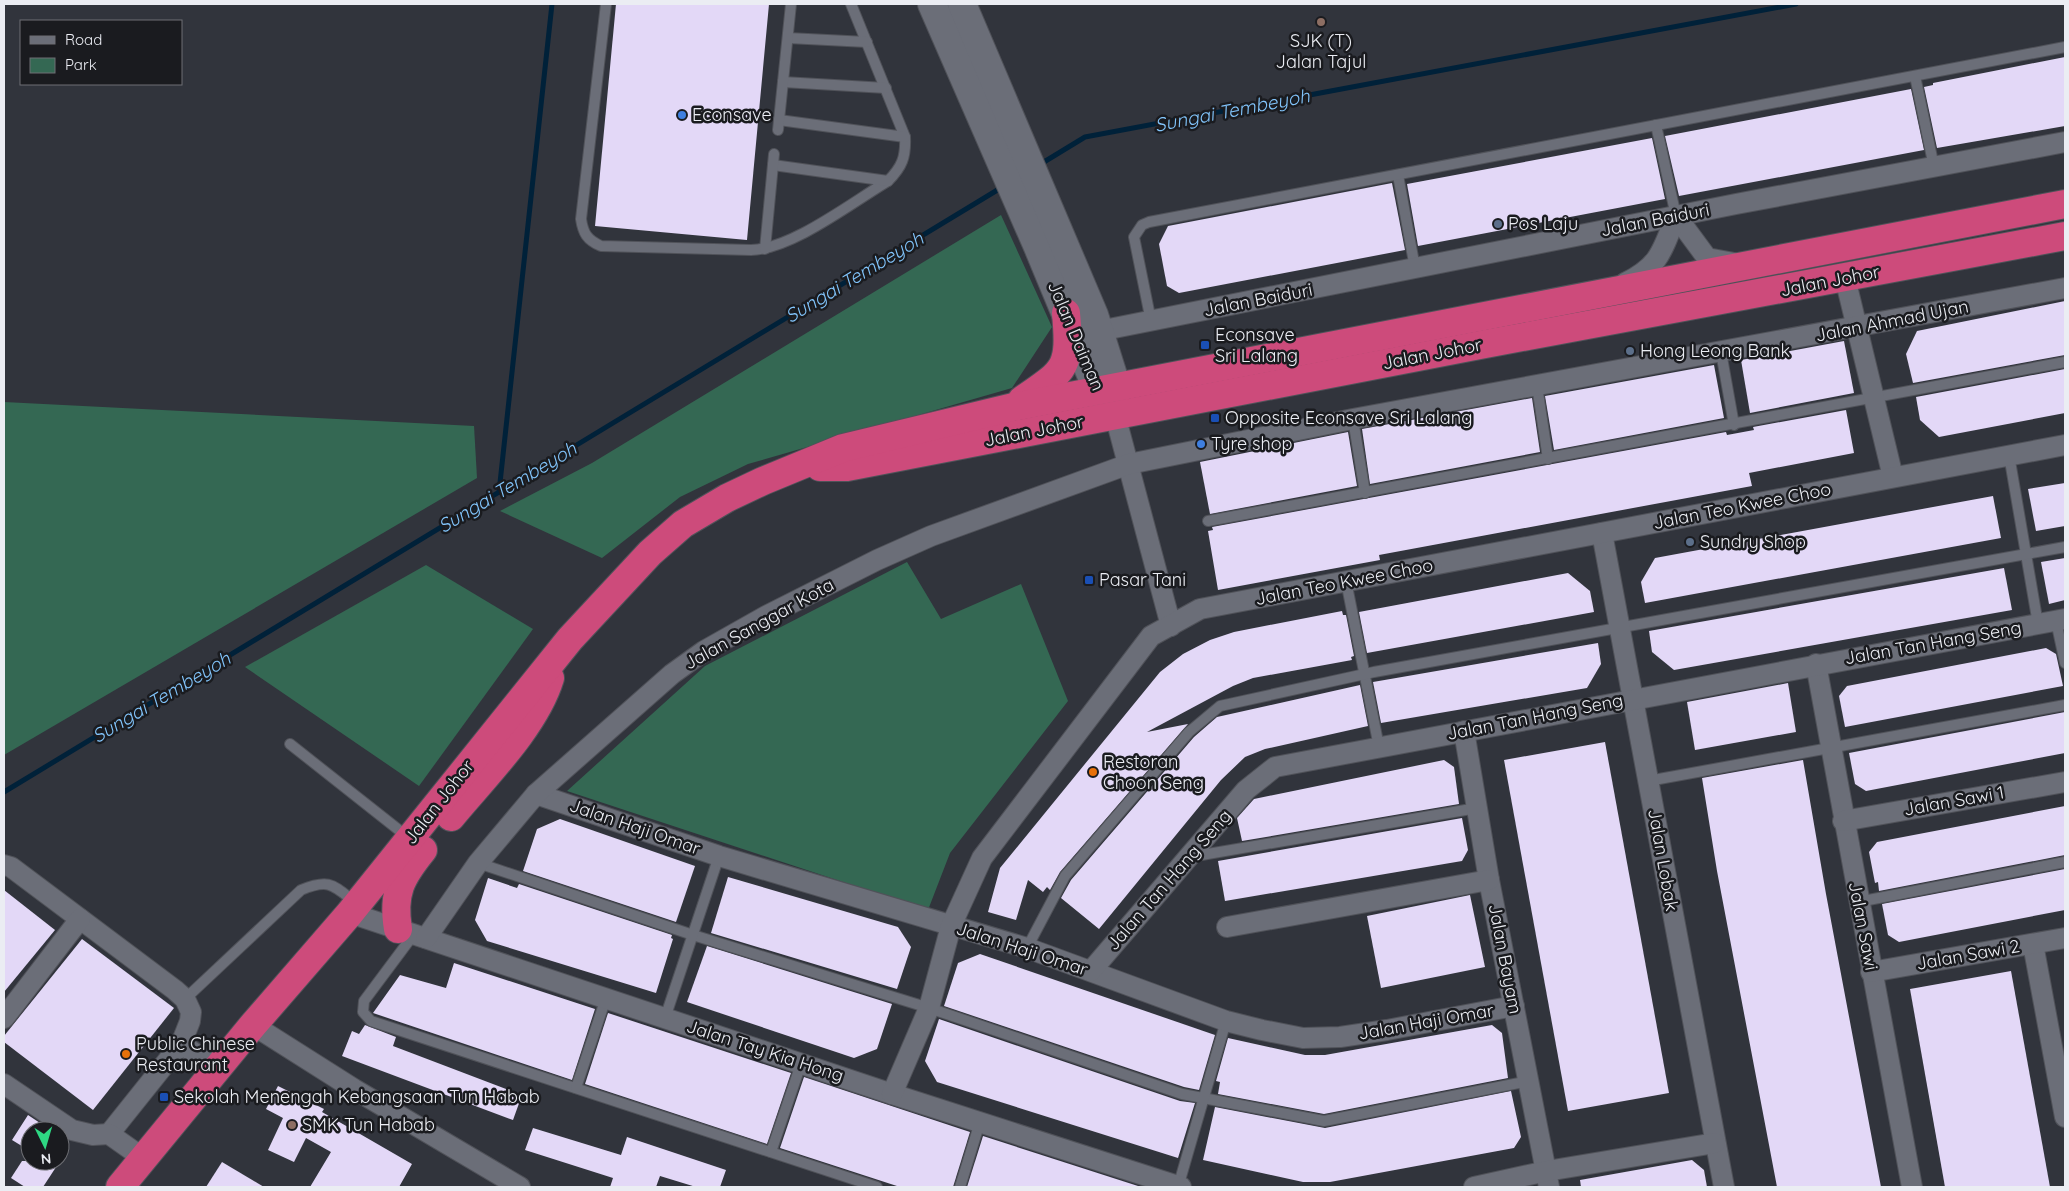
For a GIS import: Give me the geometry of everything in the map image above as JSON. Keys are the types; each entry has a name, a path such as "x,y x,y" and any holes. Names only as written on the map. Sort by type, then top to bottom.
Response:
{"highway":[{"name":"Jalan Johor","path":"120,1187 217,1068 353,908 557,655 650,553 683,524 727,498 763,480 843,448 1013,407 1107,387 2065,204"},
{"name":"Jalan Johor","path":"798,467 847,467 1485,344 2065,236"},
{"path":"1013,407 1062,370 1069,346 1066,313"},
{"path":"413,934 395,912 400,882 408,868 526,726 544,697 557,655"}],"street":[{"path":"932,4 998,120"},
{"path":"962,4 998,120 1050,242"},
{"name":"Jalan Baiduri","path":"1099,331 1676,216 2065,142"},
{"path":"1676,216 1707,258 1713,261 1749,264"},
{"path":"1604,293 1648,270 1660,254 1676,216"},
{"name":"Jalan Daiman","path":"1050,242 1066,313 1107,387"},
{"name":"Jalan Daiman","path":"1050,242 1099,331 1107,387 1115,415"},
{"path":"1845,278 1893,477"},
{"name":"Jalan Ahmad Ujan","path":"1129,464 1353,419 2065,288"},
{"path":"1115,415 1170,626"},
{"name":"Jalan Teo Kwee Choo","path":"892,1094 929,1008 951,926 982,858 1151,636 1200,609 2065,445"},
{"name":"Jalan Sanggar Kota","path":"413,934 478,863 536,794 643,697 704,650 877,560 932,536 1129,464"},
{"name":"Jalan Lobak","path":"1602,532 1724,1187"},
{"name":"Jalan Tan Hang Seng","path":"1091,971 1246,790 1275,767 1816,664 2053,622"},
{"name":"Jalan Sawi","path":"1816,664 1843,821 1912,1187"},
{"name":"Jalan Bayam","path":"1464,731 1489,880 1548,1179"},
{"name":"Jalan Sawi 1","path":"1843,821 2065,782"},
{"name":"Jalan Haji Omar","path":"536,794 719,856 1026,948 1226,1021 1303,1038 1340,1037 1514,1006"},
{"path":"4,866 11,867 185,999 190,1006 190,1021 181,1044 109,1134"},
{"path":"1228,927 1489,880"},
{"name":"Jalan Tay Kia Hong","path":"353,908 413,934 801,1064 1179,1187"},
{"path":"4,1018 80,919"},
{"name":"Jalan Sawi 2","path":"1871,972 2065,938"},
{"path":"2033,944 2065,1118"},
{"path":"253,1026 404,1119 520,1187"},
{"path":"181,1044 217,1068"},
{"path":"4,1084 72,1130 93,1135 109,1134 143,1158"},
{"path":"1474,1187 1548,1179 1715,1143"}],"lane":[{"path":"606,4 581,219 586,236 590,241 600,246 765,249 788,242 888,181 900,168 906,152 905,137 851,4"},
{"path":"791,4 778,125 905,137"},
{"path":"788,38 867,42"},
{"path":"1150,321 1134,244 1134,237 1142,225 2065,47"},
{"path":"1915,76 1934,167"},
{"path":"783,82 886,88"},
{"path":"1656,125 1676,216"},
{"path":"765,249 774,154"},
{"path":"773,165 888,181"},
{"path":"1398,175 1416,268"},
{"path":"1721,352 1734,425"},
{"path":"1208,522 2065,362"},
{"path":"1538,386 1548,459"},
{"path":"1353,419 1365,493"},
{"path":"2009,455 2026,554 2053,622 2065,663"},
{"path":"1026,948 1065,876 1189,732 1220,706 1364,674 2065,547"},
{"path":"1346,582 1379,747"},
{"path":"1648,781 2065,704"},
{"path":"290,744 410,838"},
{"path":"1188,857 1477,808"},
{"path":"666,1018 719,856"},
{"path":"1858,902 2065,862"},
{"path":"478,863 693,935 929,1008 1182,1094 1203,1099 1324,1121 1530,1081"},
{"path":"185,999 302,890 319,883 331,883 353,908"},
{"path":"413,934 364,1001 362,1006 366,1017 877,1187"},
{"path":"576,1088 606,998"},
{"path":"1179,1187 1226,1021"},
{"path":"771,1152 801,1064"},
{"path":"960,1187 980,1122"}],"green space":[{"path":"1001,215 1052,327 1012,388 748,464 680,497 602,558 500,511 592,463"},
{"path":"4,402 474,426 477,478 4,755"},
{"path":"907,562 941,619 1021,584 1068,701 950,853 928,910 567,791 705,666"},
{"path":"426,565 533,629 419,786 245,667"}],"building":[{"name":"Econsave","path":"616,4 769,4 747,240 595,226"},
{"path":"2065,57 2065,126 1937,148 1924,87 1933,85 1933,83"},
{"path":"1911,89 1924,150 1679,196 1665,136"},
{"path":"1652,138 1665,199 1418,246 1407,184"},
{"path":"1392,183 1405,250 1179,293 1167,286 1159,244 1168,226"},
{"path":"2065,301 2065,355 1913,383 1906,354 1917,331"},
{"path":"1844,341 1854,393 1750,413 1741,360"},
{"path":"1714,365 1724,418 1554,450 1545,396"},
{"path":"2065,369 2065,413 1939,437 1920,420 1916,397"},
{"path":"1532,398 1540,452 1370,484 1362,429"},
{"path":"1846,410 1854,453 1749,473 1752,486 1379,555 1380,560 1218,590 1208,531 1213,530 1212,527 1726,432 1727,435 1754,430 1753,427"},
{"path":"1348,432 1357,486 1210,514 1200,462"},
{"path":"2065,483 2065,526 2036,531 2028,489"},
{"path":"1993,496 2001,538 1645,603 1641,582 1655,558"},
{"path":"2065,558 2065,600 2049,604 2041,562"},
{"path":"2004,568 2012,610 1674,670 1652,652 1649,631"},
{"path":"1568,573 1590,591 1594,612 1367,653 1359,612"},
{"path":"1342,611 1343,615 1346,615 1354,656 1351,657 1352,660 1253,678 1233,686 1147,732 1188,724 1060,872 1050,890 1047,887 1043,892 1028,880 1016,920 988,912 1000,868 1160,672 1183,654 1210,640 1234,632"},
{"path":"1598,643 1601,664 1587,688 1381,723 1373,682"},
{"path":"2046,648 2056,654 2063,686 1845,727 1839,696 1847,686"},
{"path":"1788,683 1796,732 1695,750 1687,702"},
{"path":"1360,685 1368,726 1265,749 1245,757 1221,780 1099,929 1061,898 1071,880 1194,737 1217,717"},
{"path":"2065,712 2065,753 1866,791 1855,784 1849,753"},
{"path":"1605,742 1669,1093 1568,1111 1504,760"},
{"path":"1444,760 1454,767 1459,804 1242,841 1237,818 1254,799"},
{"path":"1803,760 1881,1187 1777,1187 1717,871 1702,778"},
{"path":"2065,806 2065,855 1879,891 1878,882 1875,883 1869,852 1877,842"},
{"path":"1462,818 1468,850 1462,861 1225,901 1218,861"},
{"path":"560,819 695,866 676,922 523,871 537,829"},
{"path":"2065,869 2065,910 1899,942 1888,935 1882,904"},
{"path":"728,877 898,927 911,947 897,989 711,933"},
{"path":"488,878 517,888 519,884 672,935 671,938 673,939 656,993 487,941 475,920"},
{"path":"4,890 55,930 4,992"},
{"path":"1470,895 1485,967 1381,988 1367,916"},
{"path":"82,939 174,1008 93,1110 4,1042 4,1036"},
{"path":"707,946 892,1004 877,1049 854,1058 687,1002"},
{"path":"980,954 1215,1035 1199,1090 1184,1087 944,1006 958,963"},
{"path":"454,963 595,1009 572,1080 373,1013 400,975 446,988"},
{"path":"2011,971 2050,1187 1945,1187 1910,989"},
{"path":"608,1013 791,1073 767,1144 585,1084"},
{"path":"939,1019 1180,1101 1195,1103 1178,1158 937,1082 925,1061"},
{"path":"365,1025 396,1037 393,1046 522,1095 513,1120 342,1056 352,1031 359,1034"},
{"path":"1492,1025 1502,1033 1508,1078 1324,1114 1218,1094 1220,1082 1216,1081 1228,1038 1305,1055 1325,1055"},
{"path":"804,1077 970,1132 953,1187 900,1187 780,1148"},
{"path":"278,1086 324,1109 322,1112 412,1164 399,1187 310,1187 331,1152 306,1138 294,1162 268,1150 283,1118 266,1109"},
{"path":"1511,1091 1521,1137 1514,1148 1330,1182 1303,1182 1203,1160 1215,1107 1325,1128"},
{"path":"28,1115 37,1121 24,1121"},
{"path":"20,1128 20,1145 12,1140"},
{"path":"533,1128 621,1155 627,1137 726,1170 720,1187 696,1187 660,1176 656,1187 610,1187 613,1178 525,1150"},
{"path":"983,1136 1138,1186 1138,1187 967,1187"},
{"path":"1692,1160 1704,1170 1707,1187 1581,1187 1580,1180"},
{"path":"222,1162 264,1187 206,1187"},
{"path":"20,1164 20,1171 53,1171 43,1187 25,1187 11,1178"}],"waterway":[{"path":"499,492 552,4"},
{"name":"Sungai Tembeyoh","path":"1039,165 1085,137 1796,4"},
{"name":"Sungai Tembeyoh","path":"4,792 1004,186"}],"place":[{"name":"SJK (T) Jalan Tajul","path":"1321,22"},
{"name":"Econsave","path":"682,115"},
{"name":"Pos Laju","path":"1498,224"},
{"name":"Econsave Sri Lalang","path":"1205,345"},
{"name":"Hong Leong Bank","path":"1630,351"},
{"name":"Opposite Econsave Sri Lalang","path":"1215,418"},
{"name":"Tyre shop","path":"1201,444"},
{"name":"Sundry Shop","path":"1690,542"},
{"name":"Pasar Tani","path":"1089,580"},
{"name":"Restoran Choon Seng","path":"1093,772"},
{"name":"Public Chinese Restaurant","path":"126,1054"},
{"name":"Sekolah Menengah Kebangsaan Tun Habab","path":"164,1097"},
{"name":"SMK Tun Habab","path":"292,1125"}]}
